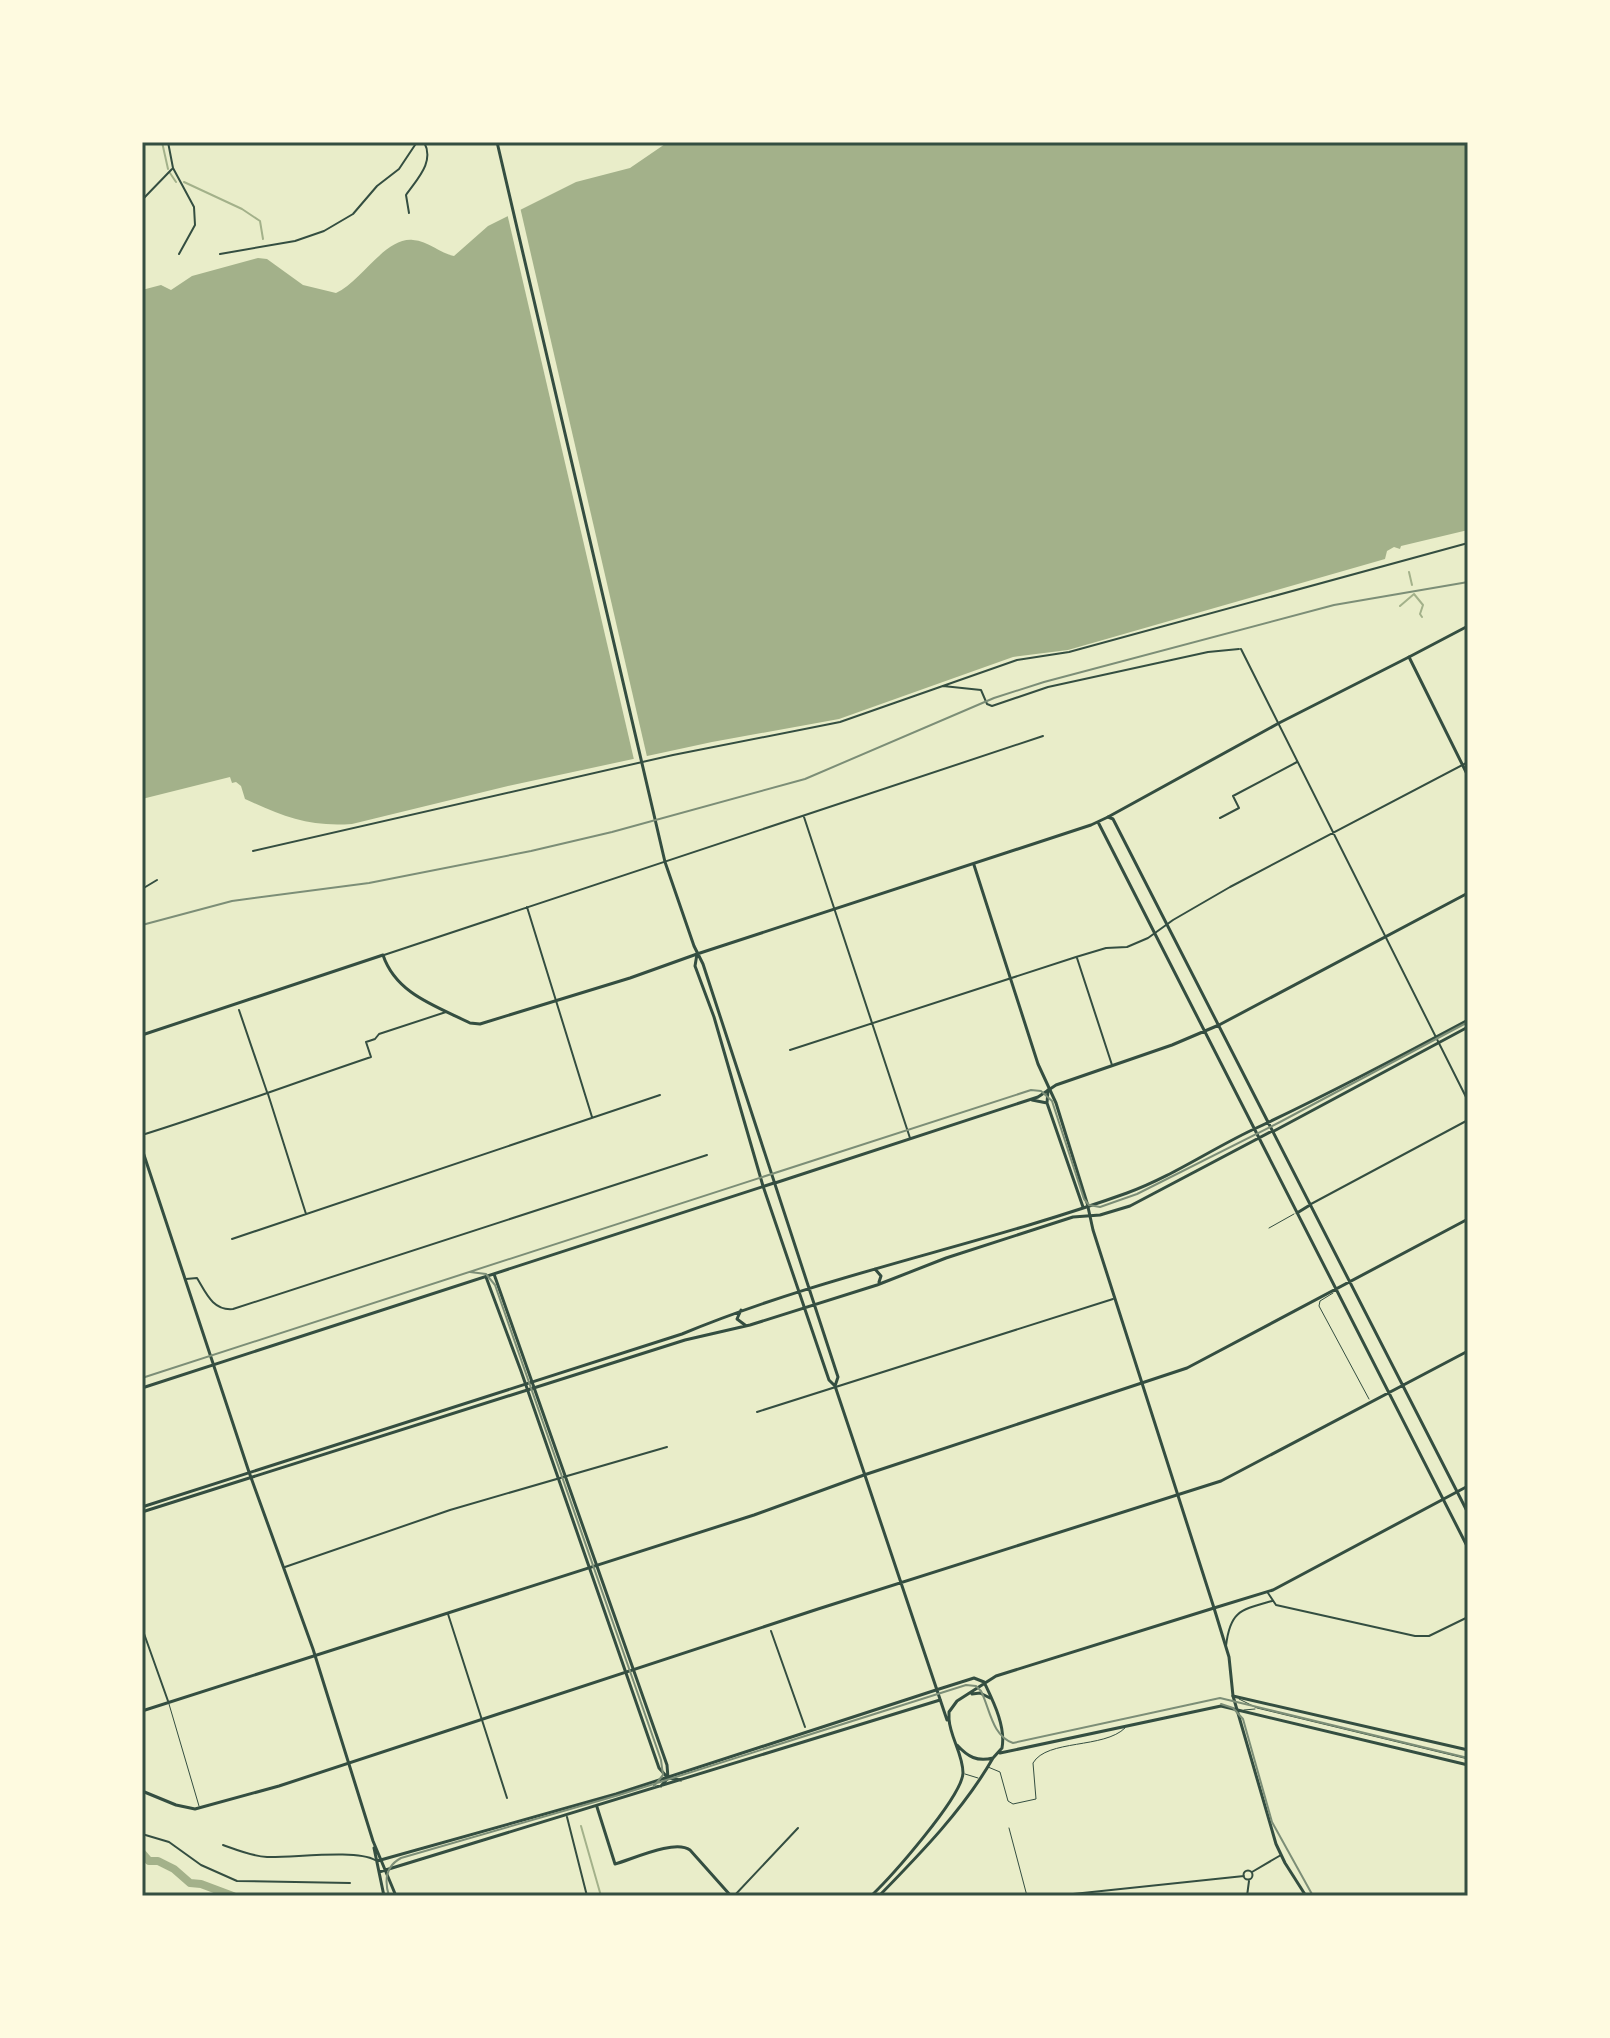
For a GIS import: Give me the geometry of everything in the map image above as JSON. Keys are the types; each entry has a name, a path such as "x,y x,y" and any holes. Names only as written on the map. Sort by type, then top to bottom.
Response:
{"main road":[{"path":"497,142 665,862 703,964 810,1287 838,1377 835,1386"},
{"path":"142,1035 383,955 387,966 405,989 480,1024 556,1001 1098,822 1279,723 1468,626"},
{"path":"1409,657 1468,776"},
{"path":"1115,814 1115,820 1268,1124 1468,1513"},
{"path":"1108,817 1115,820"},
{"path":"1098,822 1468,1548"},
{"path":"973,863 1048,1090 1056,1103 1086,1199 1085,1206"},
{"path":"142,1388 1032,1100 1056,1085 1205,1033 1468,893"},
{"path":"697,954 695,966 714,1017 763,1186 829,1380 835,1386 963,1772 953,1797 871,1896"},
{"path":"142,1509 682,1334 744,1308 870,1269 929,1255 1152,1183 1468,1020"},
{"path":"142,1509 685,1340 805,1308 946,1258 1140,1202 1468,1027"},
{"path":"1048,1090 1047,1103 1092,1226 1226,1647 1236,1710 1281,1855 1306,1896"},
{"path":"1032,1100 1047,1103"},
{"path":"142,1149 249,1472 315,1655 379,1860 384,1896"},
{"path":"1086,1199 1095,1203"},
{"path":"1297,1213 1310,1205"},
{"path":"142,1711 754,1515 864,1475 1193,1366 1468,1219"},
{"path":"870,1269 880,1274 881,1281 877,1285"},
{"path":"494,1274 667,1765 668,1778"},
{"path":"486,1277 659,1768 659,1777 654,1782"},
{"path":"744,1308 738,1314 738,1321 745,1326 750,1325"},
{"path":"142,1791 176,1805 200,1808 349,1764 633,1668 1178,1495 1228,1478 1468,1351"},
{"path":"949,1725 949,1712 953,1705 984,1682 1267,1592 1468,1486"},
{"path":"379,1860 668,1778 974,1678 984,1682 993,1701 1003,1739 1000,1753"},
{"path":"969,1694 980,1693 993,1701"},
{"path":"1233,1696 1468,1750"},
{"path":"379,1872 940,1700"},
{"path":"879,1896 954,1813 993,1758 1000,1753 1215,1707 1468,1762"},
{"path":"955,1743 976,1759 993,1758"},
{"path":"667,1765 673,1771 685,1772"},
{"path":"659,1768 668,1778 687,1779"},
{"path":"657,1788 668,1778"},
{"path":"597,1807 615,1864 683,1845 733,1896"},
{"path":"379,1860 387,1870 396,1894"}],"street":[{"path":"168,142 173,168 194,207 195,225 179,254"},
{"path":"220,254 295,241 324,231 353,214 377,186 399,169 417,142"},
{"path":"409,213 406,195 425,167 429,154 424,142"},
{"path":"142,200 173,168"},
{"path":"253,851 698,749 835,723 1017,660 1069,652 1468,543"},
{"path":"940,686 981,690 987,704 992,706 1048,687 1208,652 1241,649 1468,1101"},
{"path":"383,955 1043,736"},
{"path":"1220,818 1239,808 1233,796 1298,761"},
{"path":"790,1050 1076,957 1106,948 1127,947 1240,881 1468,762"},
{"path":"803,816 910,1139"},
{"path":"142,889 157,880"},
{"path":"527,907 592,1118"},
{"path":"1076,957 1112,1065"},
{"path":"239,1010 307,1214"},
{"path":"142,1135 371,1057 366,1042 379,1034 447,1011"},
{"path":"232,1239 660,1095"},
{"path":"1310,1205 1468,1120"},
{"path":"185,1279 197,1278 214,1305 226,1310 233,1309 707,1155"},
{"path":"757,1412 1115,1299"},
{"path":"285,1567 557,1477 667,1447"},
{"path":"1267,1592 1276,1605 1415,1636 1429,1636 1468,1617"},
{"path":"1226,1647 1228,1626 1235,1615 1252,1606 1272,1601"},
{"path":"448,1613 507,1798"},
{"path":"142,1628 168,1703"},
{"path":"771,1631 805,1727"},
{"path":"567,1816 587,1896"},
{"path":"733,1896 798,1828"},
{"path":"142,1834 169,1842 201,1865 237,1881 350,1883"},
{"path":"223,1845 261,1857 335,1856 379,1860"},
{"path":"1244,1876 1246,1871 1252,1872 1281,1855"},
{"path":"1247,1896 1252,1872"},
{"path":"1054,1896 1244,1876 1249,1880"}],"lane":[{"path":"1269,1228 1297,1213"},
{"path":"1336,1289 1320,1301 1319,1306 1370,1402"},
{"path":"1233,1696 1257,1708 1468,1762"},
{"path":"168,1703 200,1808"},
{"path":"1236,1710 1257,1708"},
{"path":"988,1767 1000,1772 1008,1801 1013,1804 1036,1799 1033,1763 1041,1754 1109,1737 1122,1732 1127,1726"},
{"path":"963,1772 969,1777 981,1778"},
{"path":"1009,1828 1027,1896"}],"shaded area":[{"path":"668,142 1468,142 1468,530 1401,546 1400,549 1394,547 1387,551 1385,559 1068,650 1013,657 839,719 712,742 508,786 352,824 310,822 272,811 245,799 241,786 232,783 230,777 142,799 142,290 161,285 171,290 192,276 258,258 267,259 303,285 336,293 393,245 413,240 454,256 488,226 576,182 630,168"}],"pier":[{"path":"520,207 648,761 635,764 507,213"}],"waterway":[{"path":"162,142 168,169"},
{"path":"170,173 176,182"},
{"path":"184,182 242,209 260,221 263,239"},
{"path":"1409,572 1412,585"},
{"path":"1400,606 1414,594 1423,605 1422,617"},
{"path":"581,1826 601,1896"},
{"path":"142,1853 149,1861 158,1861 174,1869 190,1883 233,1896"}],"tram line":[{"path":"142,1378 1031,1090 1041,1091 1052,1101 1084,1199 1089,1205 1100,1207 1137,1194 1468,1022"},
{"path":"470,1272 486,1274 495,1285 661,1760 663,1775 654,1786"},
{"path":"389,1896 388,1874 392,1865 401,1858 619,1795 966,1685 976,1686 981,1691 996,1728 1013,1743 1220,1698 1468,1758"},
{"path":"1221,1704 1233,1708 1243,1719 1272,1822 1313,1896"}],"railway":[{"path":"142,925 232,901 369,883 612,832 805,779 994,698 1044,682 1334,605 1468,582"}]}
